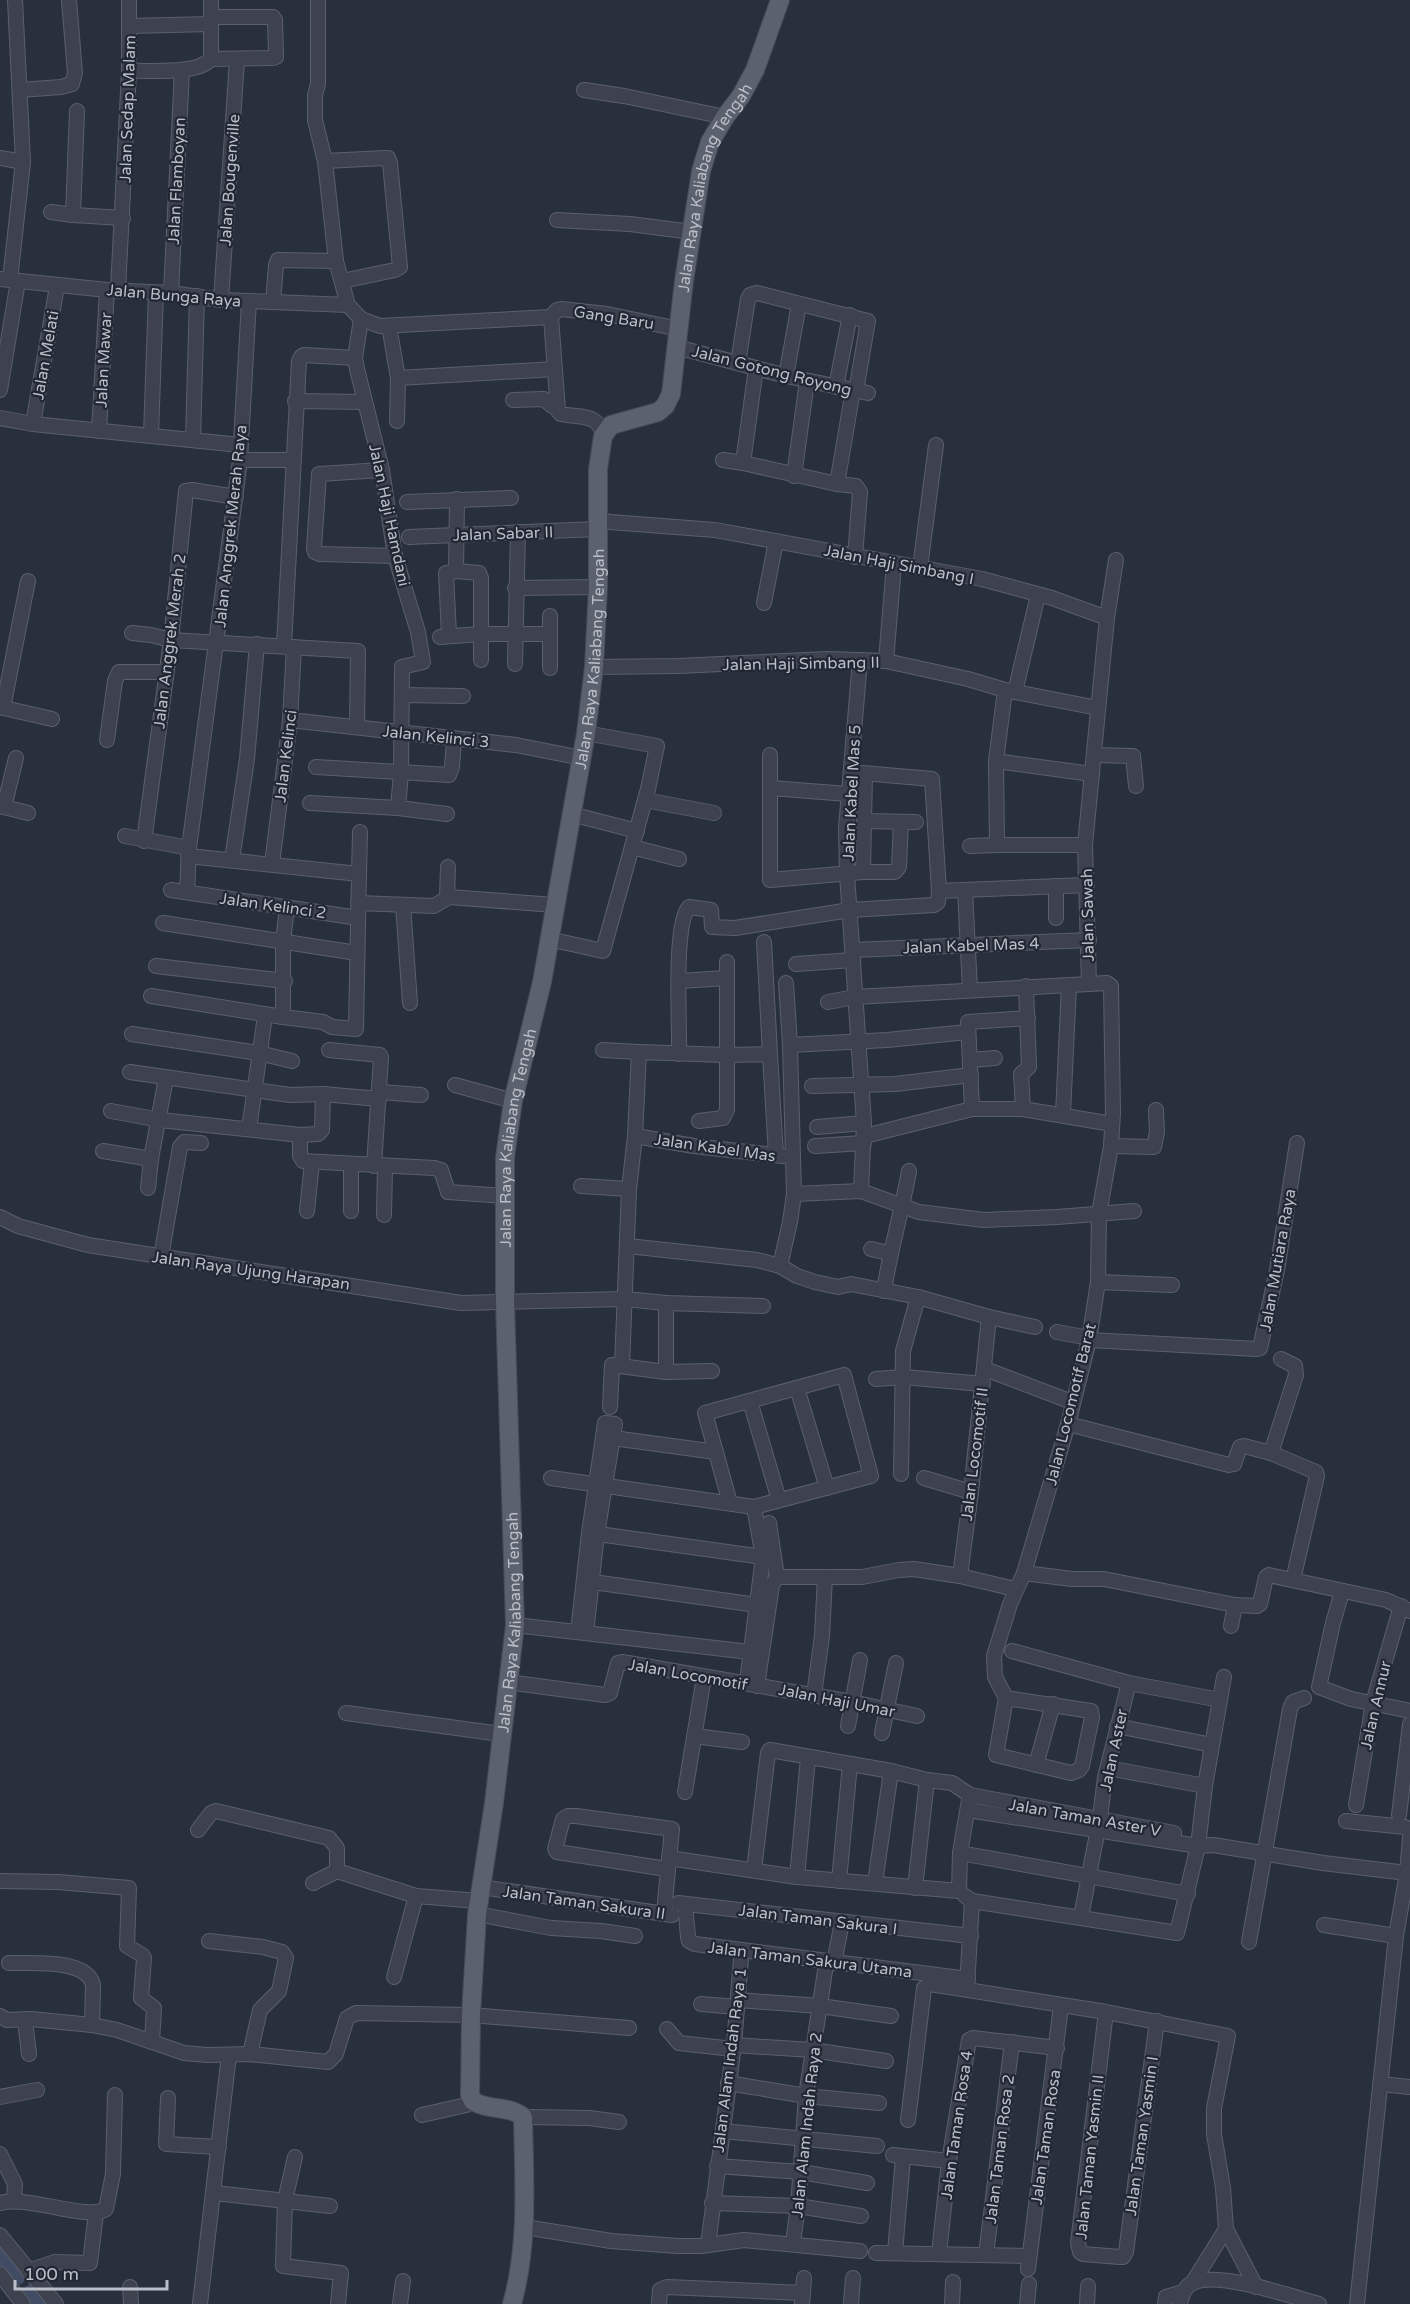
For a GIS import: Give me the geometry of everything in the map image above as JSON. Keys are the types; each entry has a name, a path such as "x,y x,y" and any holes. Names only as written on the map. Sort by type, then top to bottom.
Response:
{"main road":[{"name":"Jalan Raya Kaliabang Tengah","path":"473,2101 470,2095 471,2015 479,1901 514,1625 505,1302 505,1157 513,1101 542,982 586,733 594,667 598,587 598,469 603,436 611,425 658,412 665,406 671,394 701,171 710,142 741,96 755,70 780,0"},
{"path":"473,2101 480,2106 514,2111 523,2117 525,2227 520,2275 512,2304"}],"street":[{"path":"0,390 9,280 23,162 15,0"},
{"path":"20,90 72,84 75,73 69,0"},
{"name":"Jalan Sedap Malam","path":"113,290 123,218 129,71 129,0"},
{"path":"211,0 211,59"},
{"path":"318,0 318,84 315,95 315,120 325,161 336,261 348,305 361,319"},
{"path":"129,26 273,17 276,57 211,59 204,65 182,70 129,71"},
{"name":"Jalan Bougenville","path":"221,300 237,60"},
{"name":"Jalan Flamboyan","path":"171,293 182,70"},
{"path":"584,90 725,117"},
{"path":"73,215 77,111"},
{"path":"0,158 23,162"},
{"path":"325,161 388,158 390,163 400,267 342,281"},
{"path":"51,212 123,218"},
{"path":"557,220 630,224 692,232"},
{"path":"273,302 278,260 336,261"},
{"name":"Jalan Bunga Raya","path":"9,280 57,286 171,293 221,300 348,305"},
{"name":"Jalan Melati","path":"33,424 57,286"},
{"name":"Jalan Mawar","path":"99,431 113,290"},
{"path":"151,435 156,293"},
{"path":"738,363 750,295 757,293 868,321 859,392 837,484"},
{"path":"193,440 197,296"},
{"name":"Jalan Anggrek Merah Raya","path":"217,642 240,460 249,301"},
{"path":"786,376 800,304"},
{"name":"Gang Baru","path":"361,319 380,326 389,326 551,317 557,309 561,309 607,314 678,338"},
{"path":"837,387 850,315"},
{"path":"551,317 557,406 561,414 591,418 601,426 603,436"},
{"name":"Jalan Haji Hamdani","path":"361,319 355,358 382,470 395,556 418,632 423,662 402,667 401,773 398,808"},
{"path":"389,326 398,378 397,422"},
{"name":"Jalan Gotong Royong","path":"678,338 738,363 859,392"},
{"name":"Jalan Kelinci","path":"272,864 290,720 289,646 295,401 301,357 355,358"},
{"path":"743,463 756,368"},
{"path":"398,378 555,369"},
{"path":"794,476 807,381"},
{"path":"513,400 544,399 552,406 557,406"},
{"path":"295,401 365,402"},
{"path":"0,418 33,424 240,445"},
{"path":"920,568 936,445"},
{"path":"240,460 294,460"},
{"path":"723,460 794,476 856,486 860,492 855,557"},
{"path":"382,470 319,474 314,548 315,552 320,554 395,556"},
{"name":"Jalan Anggrek Merah 2","path":"144,841 171,640 186,491 236,497"},
{"path":"407,502 511,498"},
{"path":"456,571 457,500"},
{"name":"Jalan Haji Simbang I","path":"597,524 610,522 715,530 776,541 982,579 1107,618"},
{"name":"Jalan Sabar II","path":"409,537 518,532 597,524"},
{"path":"515,664 518,532"},
{"path":"764,603 776,541"},
{"path":"996,761 1092,774 1107,618 1116,560"},
{"path":"886,661 894,564"},
{"path":"481,660 481,634 481,575 477,572 447,572 445,575 444,636 481,634 550,634"},
{"path":"28,581 2,707 52,719"},
{"path":"515,588 598,587"},
{"path":"997,845 996,761 1010,691 1038,595"},
{"path":"550,616 550,668"},
{"path":"132,633 171,640 358,651 357,727"},
{"path":"187,892 188,852 217,642"},
{"path":"232,860 247,759 257,644"},
{"name":"Jalan Haji Simbang II","path":"594,667 828,659 886,661 1010,691 1098,708"},
{"name":"Jalan Kabel Mas 5","path":"855,997 847,874 848,794 860,660"},
{"path":"107,740 115,681 119,672 165,672"},
{"path":"402,695 463,696"},
{"name":"Jalan Kelinci 3","path":"290,720 516,745 582,758"},
{"path":"549,939 603,951 637,831 657,746 586,733"},
{"path":"316,767 449,775 452,767 454,739"},
{"path":"770,755 770,880 863,872 895,872 898,870 901,822"},
{"path":"1094,755 1134,756 1136,786"},
{"path":"16,758 2,807 28,813"},
{"path":"679,1054 679,954 683,921 686,909 689,907 709,909 712,912 711,926 715,928 735,928 850,910 934,905 938,902 932,778 851,772"},
{"path":"863,872 865,774"},
{"name":"Jalan Sawah","path":"1089,984 1088,885 1085,845 1092,774"},
{"path":"771,788 848,794"},
{"path":"645,800 714,813"},
{"path":"310,803 398,808 447,814"},
{"path":"571,814 637,831"},
{"path":"864,821 916,822"},
{"path":"150,996 265,1016 323,1022 332,1027 356,1029 360,832"},
{"path":"124,836 232,860 359,874"},
{"path":"969,846 1085,845"},
{"path":"632,847 679,858"},
{"path":"447,867 447,897"},
{"path":"939,891 1088,885"},
{"path":"1056,886 1056,918"},
{"name":"Jalan Kelinci 2","path":"171,890 358,918"},
{"path":"965,890 970,990"},
{"path":"358,903 434,906 447,897 555,904"},
{"path":"403,905 410,1004"},
{"path":"283,1017 285,981 283,942 286,907"},
{"path":"163,923 357,953"},
{"name":"Jalan Kabel Mas 4","path":"796,964 853,955 969,945 1089,940"},
{"path":"764,942 776,1155"},
{"path":"699,1121 725,1116 727,1110 727,962"},
{"path":"156,966 285,981"},
{"path":"680,981 726,978"},
{"path":"780,1266 794,1194 786,983"},
{"name":"Jalan Locomotif Barat","path":"828,1002 855,997 1026,986 1107,983 1111,986 1112,1124 1111,1146 1099,1214 1098,1282 1089,1339 1068,1424 1024,1573 1015,1589 994,1656 995,1677 1006,1698"},
{"path":"1063,1114 1069,985"},
{"path":"1023,1109 1021,1074 1029,1067 1026,986"},
{"path":"855,997 864,1134 861,1191"},
{"path":"249,1129 265,1016"},
{"path":"972,1109 971,1060 967,1024 970,1021 1028,1018"},
{"path":"790,1045 858,1042 967,1032"},
{"path":"132,1034 259,1053 292,1061"},
{"path":"329,1050 380,1055 380,1166 384,1215"},
{"path":"603,1050 679,1054 770,1054"},
{"path":"622,1366 629,1189 635,1136 639,1052"},
{"path":"971,1060 995,1058"},
{"path":"130,1072 290,1095 421,1095"},
{"path":"812,1086 895,1084 971,1075"},
{"path":"148,1188 150,1164 166,1078"},
{"path":"455,1085 513,1101"},
{"path":"111,1111 160,1120 300,1135 321,1132 323,1094"},
{"path":"815,1146 972,1109 1023,1109 1112,1124"},
{"path":"1111,1146 1154,1147 1157,1132 1156,1110"},
{"path":"817,1127 864,1134"},
{"path":"300,1135 301,1160 437,1169 443,1174 448,1192 505,1196"},
{"name":"Jalan Kabel Mas","path":"635,1136 694,1146 794,1158"},
{"path":"161,1257 180,1144 184,1142 201,1143"},
{"name":"Jalan Mutiara Raya","path":"1089,1339 1260,1348 1277,1270 1297,1143"},
{"path":"103,1151 176,1174"},
{"path":"307,1211 312,1162"},
{"path":"351,1165 351,1211"},
{"path":"884,1291 889,1253 902,1208 909,1171"},
{"path":"581,1186 629,1189"},
{"path":"794,1194 861,1191 902,1208 936,1215 984,1220 1134,1211"},
{"name":"Jalan Raya Ujung Harapan","path":"0,1216 18,1226 88,1245 461,1303 505,1302"},
{"path":"628,1246 757,1260 780,1266 797,1276 815,1282 838,1287 851,1284 918,1297 1035,1327"},
{"path":"871,1249 889,1253"},
{"path":"1098,1282 1172,1285"},
{"path":"902,1474 903,1351 918,1297"},
{"path":"505,1302 625,1299 666,1303 763,1306"},
{"path":"666,1303 666,1372"},
{"path":"989,1317 985,1369 1072,1402"},
{"path":"1057,1332 1089,1339"},
{"path":"1271,1453 1296,1375 1295,1366 1281,1359"},
{"path":"610,1407 611,1367 614,1364 666,1372 712,1371"},
{"name":"Jalan Locomotif II","path":"960,1576 985,1369"},
{"path":"550,1478 754,1507 871,1476 844,1375 705,1413 730,1503"},
{"path":"876,1379 904,1377 983,1384"},
{"path":"797,1388 827,1488"},
{"path":"750,1401 779,1500"},
{"path":"582,1632 600,1485 605,1423 615,1424 613,1438 716,1452"},
{"path":"1068,1424 1229,1466 1234,1464 1242,1446 1271,1453 1317,1474 1293,1580"},
{"path":"924,1478 971,1492"},
{"path":"748,1674 763,1557 754,1507"},
{"path":"769,1523 777,1577 862,1577 905,1569 960,1576 1015,1589"},
{"path":"593,1534 763,1557"},
{"path":"1024,1573 1072,1579 1104,1579 1235,1605 1257,1606 1260,1604 1267,1575 1386,1600 1406,1608"},
{"name":"Jalan Locomotif","path":"507,1682 606,1695 610,1693 618,1663 622,1662 757,1686 772,1585 777,1577"},
{"path":"814,1695 822,1636 825,1577"},
{"path":"588,1581 757,1605"},
{"path":"1342,1592 1319,1687 1351,1700 1410,1711"},
{"path":"1231,1626 1235,1605"},
{"name":"Jalan Annur","path":"1356,1805 1372,1703 1406,1608"},
{"path":"514,1625 750,1652"},
{"path":"1012,1651 1129,1683 1220,1700"},
{"path":"848,1726 860,1660"},
{"path":"882,1733 896,1664"},
{"path":"685,1792 704,1677"},
{"path":"665,1907 668,1863 673,1831 670,1827 576,1816 563,1819 555,1849 560,1853 668,1863 754,1870 797,1877 959,1891 972,1901 1177,1933 1199,1842 1205,1786 1224,1677"},
{"name":"Jalan Aster","path":"1081,1917 1108,1768 1129,1683"},
{"name":"Jalan Haji Umar","path":"757,1686 917,1716"},
{"path":"1006,1698 1091,1712 1082,1766 1079,1770 1071,1773 996,1755 1006,1698"},
{"path":"1249,1942 1291,1704 1304,1698"},
{"path":"1036,1765 1053,1704"},
{"path":"346,1713 501,1734"},
{"path":"1398,1815 1410,1724"},
{"path":"1117,1726 1212,1745"},
{"path":"694,1736 741,1742"},
{"name":"Jalan Taman Aster V","path":"754,1870 768,1753 773,1750 952,1783 970,1795 1099,1824 1323,1863 1407,1873"},
{"path":"797,1877 808,1758"},
{"path":"839,1881 850,1764"},
{"path":"1108,1768 1205,1786"},
{"path":"875,1883 891,1771"},
{"path":"915,1888 927,1780"},
{"path":"959,1891 960,1853 970,1795"},
{"name":"Jalan Taman Aster V","path":"968,1810 1099,1824"},
{"path":"198,1830 211,1813 216,1811 327,1837 337,1848 337,1871"},
{"path":"1346,1821 1405,1827 1410,1832"},
{"path":"1357,2304 1396,1936 1407,1873 1410,1838"},
{"path":"960,1853 1188,1894"},
{"path":"313,1883 337,1871 416,1896 479,1901 551,1928 635,1936"},
{"path":"0,1881 58,1882 129,1888 127,1946 144,1958 141,1998 154,2008 152,2042"},
{"path":"394,1977 416,1896"},
{"name":"Jalan Taman Sakura II","path":"479,1901 665,1907 686,1911"},
{"path":"967,1984 972,1901"},
{"name":"Jalan Taman Sakura I","path":"686,1911 842,1922 971,1936"},
{"name":"Jalan Taman Sakura Utama","path":"686,1911 689,1941 695,1944 829,1967 967,1984"},
{"name":"Jalan Alam Indah Raya 2","path":"794,2243 812,2050 829,1967 842,1922"},
{"path":"1324,1925 1396,1936"},
{"path":"209,1941 263,1947 282,1952 286,1958 279,1990 260,2010 250,2054"},
{"path":"697,1952 741,1959"},
{"name":"Jalan Alam Indah Raya 1","path":"708,2245 733,2047 741,1959 829,1967"},
{"path":"9,1963 68,1965 84,1971 93,1985 92,2025"},
{"path":"829,1967 896,1978"},
{"path":"908,2120 924,1988 934,1983 967,1984 1061,2006 1157,2021 1228,2036 1214,2108 1214,2134 1223,2188 1226,2229 1256,2287"},
{"path":"701,2004 820,2006 891,2016"},
{"name":"Jalan Taman Rosa","path":"986,2255 1028,2262 1061,2006"},
{"name":"Jalan Taman Yasmin II","path":"1106,2012 1078,2243 1080,2252 1083,2254 1120,2258 1124,2257 1126,2252"},
{"path":"0,2016 7,2020 92,2025 184,2053 250,2054 330,2061 336,2054 345,2022 349,2015 356,2013 471,2015 629,2028"},
{"path":"25,2020 29,2054"},
{"name":"Jalan Taman Yasmin I","path":"1126,2252 1157,2021"},
{"path":"667,2029 679,2043 812,2050 886,2061"},
{"name":"Jalan Taman Rosa 4","path":"939,2253 949,2161 969,2040 972,2038 1012,2042"},
{"path":"1012,2042 1057,2048"},
{"name":"Jalan Taman Rosa 2","path":"986,2255 1012,2042"},
{"path":"200,2304 229,2055"},
{"path":"728,2083 806,2096 879,2103"},
{"path":"1380,2084 1410,2087"},
{"path":"0,2097 37,2090"},
{"path":"0,2203 14,2201 96,2213 106,2210 113,2174 115,2095"},
{"path":"168,2098 166,2144 219,2147"},
{"path":"422,2115 466,2105 473,2101"},
{"path":"523,2117 589,2118 619,2122"},
{"path":"723,2131 877,2146"},
{"path":"0,2154 15,2184 14,2201"},
{"path":"895,2253 898,2156 949,2161"},
{"path":"295,2157 285,2200 282,2266 341,2273 338,2304"},
{"path":"717,2166 801,2172 867,2183"},
{"path":"214,2193 330,2206"},
{"path":"712,2203 798,2206 861,2216"},
{"path":"28,2271 55,2262 90,2263 96,2213"},
{"path":"525,2227 611,2241 678,2246 744,2240 794,2243 860,2252"},
{"path":"1185,2293 1226,2229"},
{"path":"0,2235 28,2271 23,2304"},
{"path":"876,2253 986,2255"},
{"path":"1,2277 56,2304"},
{"path":"659,2304 660,2290 667,2287 802,2299 804,2278"},
{"path":"851,2304 853,2278"},
{"path":"1165,2304 1166,2297 1169,2295 1185,2293 1209,2279 1256,2287 1319,2304"},
{"path":"400,2304 403,2281"},
{"path":"952,2304 953,2282"},
{"path":"1027,2304 1029,2284"},
{"path":"1087,2304 1088,2286"},
{"path":"130,2287 131,2304"}],"waterway":[{"path":"0,2253 17,2276"},
{"path":"32,2293 43,2304"}]}
